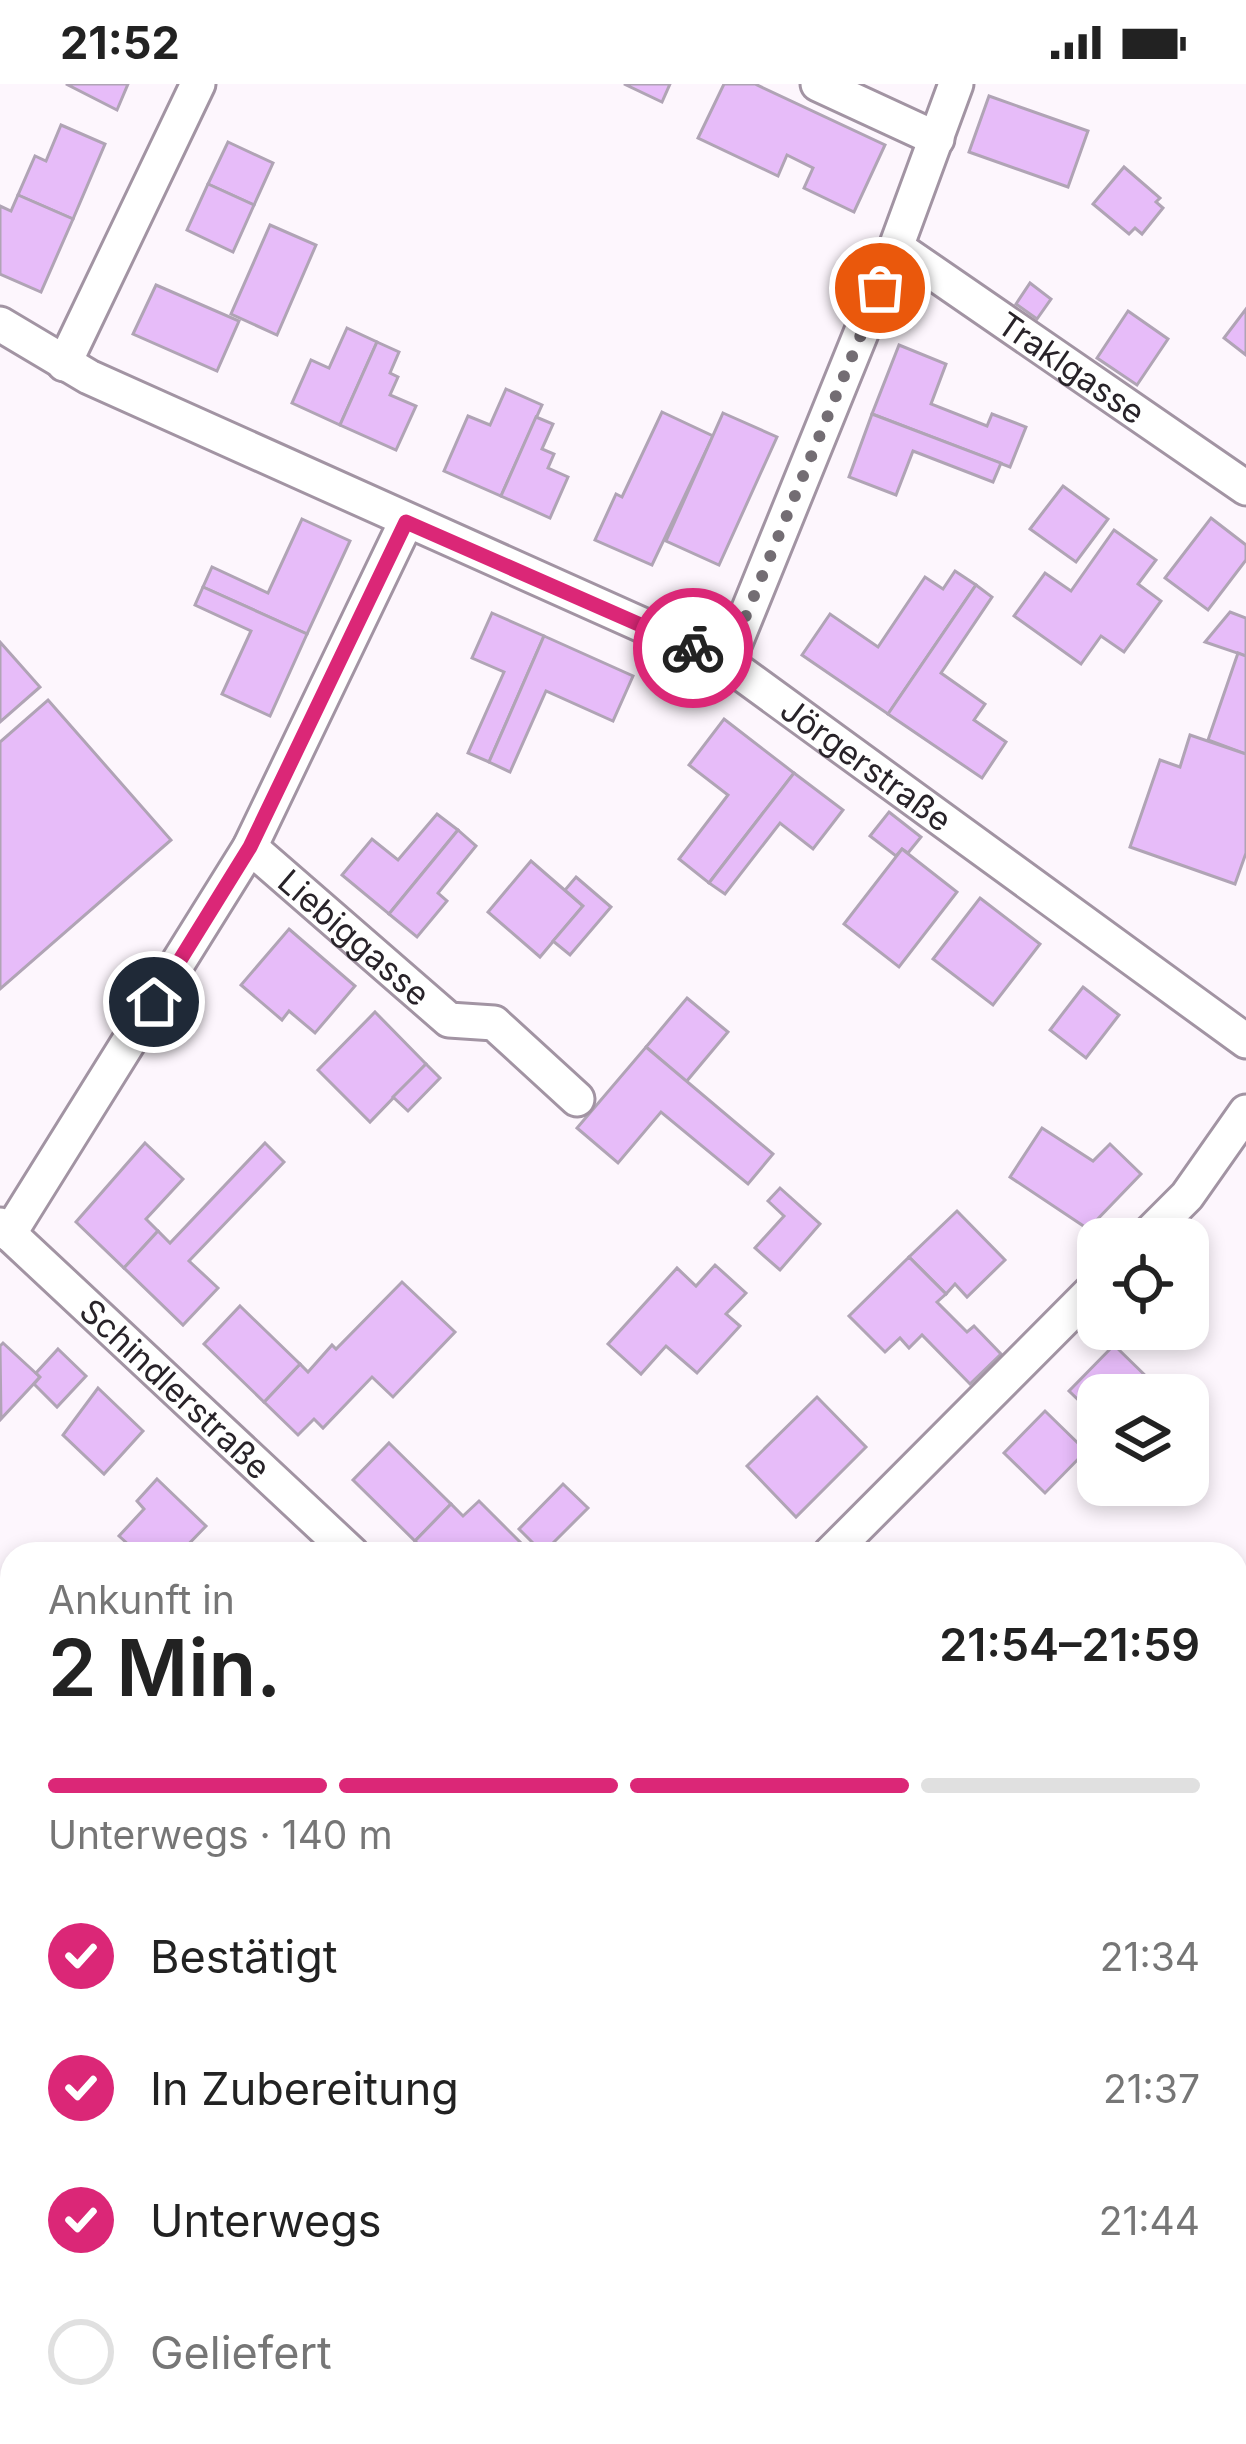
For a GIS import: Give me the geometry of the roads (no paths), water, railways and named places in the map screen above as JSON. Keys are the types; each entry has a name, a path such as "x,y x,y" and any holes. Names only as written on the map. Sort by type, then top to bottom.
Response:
{"street":[{"path":"64,364 198,84"},
{"path":"818,84 938,139"},
{"path":"727,662 896,247 956,84"},
{"name":"Traklgasse","path":"896,247 1246,488"},
{"name":"Jörgerstraße","path":"0,325 64,364 406,522 727,662 1246,1041"},
{"path":"5,1229 250,847 406,522"},
{"name":"Liebiggasse","path":"250,847 449,1020 494,1023 577,1100"},
{"path":"1165,1218 1187,1196 1246,1112"},
{"name":"Schindlerstraße","path":"5,1229 339,1542"},
{"path":"842,1542 1077,1306"}]}
